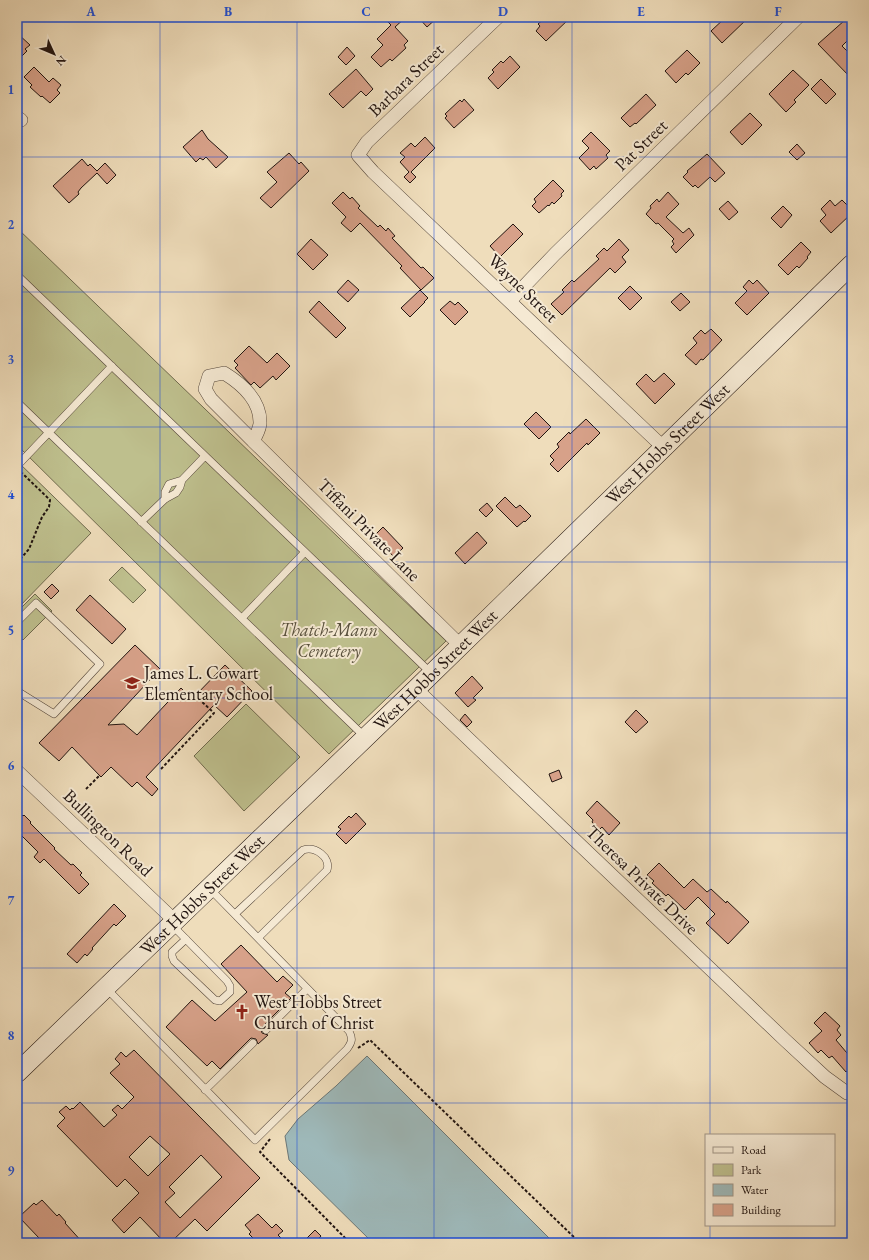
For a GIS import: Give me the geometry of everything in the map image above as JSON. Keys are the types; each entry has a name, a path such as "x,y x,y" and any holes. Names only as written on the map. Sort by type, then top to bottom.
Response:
{"street":[{"name":"Barbara Street","path":"358,155 367,142 498,17"},
{"name":"Pat Street","path":"510,300 554,254 798,17"},
{"name":"Wayne Street","path":"358,155 373,172 510,300 663,447"},
{"name":"West Hobbs Street West","path":"17,1073 416,689 852,264"},
{"name":"Tiffani Private Lane","path":"253,441 260,426 259,412 254,400 236,381 224,373 210,376 205,389 211,399 253,441 460,645"},
{"name":"Theresa Private Drive","path":"416,689 784,1040 825,1077 847,1093"},
{"name":"Bullington Road","path":"17,771 173,923"}],"lane":[{"path":"17,275 431,673"},
{"path":"17,467 48,432 112,366"},
{"path":"17,402 365,737"},
{"path":"142,522 165,499 176,493 182,480 205,456"},
{"path":"165,499 165,492 169,484 182,480"},
{"path":"242,618 305,552"},
{"path":"17,622 36,603 100,664 54,714 17,691"},
{"path":"235,914 303,850 308,848 320,852 327,860 329,865 327,870 258,938"},
{"path":"106,988 255,1140 351,1043 352,1037 349,1031 209,888"},
{"path":"173,923 186,939 227,981 230,986 230,992 220,1000 215,1000 174,960 172,952 186,939"},
{"path":"266,1030 307,989"},
{"path":"205,1090 253,1043"}],"path":[{"path":"17,467 50,500 49,507 42,517 29,549 17,563"},
{"path":"161,769 214,713 200,700"},
{"path":"86,789 99,776"},
{"path":"355,1050 370,1040 580,1243"},
{"path":"273,1134 260,1152 350,1243"}],"green space":[{"name":"Thatch-Mann Cemetery","path":"17,228 446,641 329,754 17,445"},
{"path":"17,461 91,533 17,609"},
{"path":"122,567 146,590 133,603 109,580"},
{"path":"35,594 52,611 23,640 17,635 17,612"},
{"path":"246,704 300,757 244,811 194,756"}],"water":[{"path":"367,1056 554,1243 373,1243 289,1160 285,1136 298,1119 336,1086"}],"building":[{"path":"383,17 406,17 395,27 408,41 404,45 406,48 392,61 390,59 381,67 371,57 383,45 377,39 391,25"},
{"path":"418,17 438,17 427,27"},
{"path":"546,17 571,17 546,41 536,31 540,26 538,24"},
{"path":"726,17 749,17 722,43 711,31"},
{"path":"845,20 852,27 852,36 842,46 852,56 852,79 818,44"},
{"path":"17,33 30,45 25,49 27,51 17,61"},
{"path":"347,47 355,56 346,65 338,57"},
{"path":"687,50 700,63 688,75 686,73 676,83 665,71"},
{"path":"510,56 520,67 498,89 488,78 494,72 492,70 501,61 503,63"},
{"path":"34,67 49,82 53,78 61,85 57,90 60,93 50,103 30,87 32,85 24,77"},
{"path":"356,69 373,89 366,96 361,91 343,108 329,94"},
{"path":"793,70 809,85 794,100 796,102 786,112 769,94"},
{"path":"821,79 836,94 826,104 811,89"},
{"path":"646,94 656,105 636,124 635,123 630,127 621,118"},
{"path":"464,99 474,110 454,128 445,118 447,116 445,114 460,100 462,102"},
{"path":"750,113 762,125 742,145 730,132"},
{"path":"202,130 208,139 228,157 216,168 206,157 203,160 200,158 196,162 183,147"},
{"path":"591,132 610,151 606,155 608,158 596,169 594,166 590,170 579,158 589,148 582,141"},
{"path":"425,137 435,148 411,172 416,177 410,183 404,177 409,172 400,162 405,157 400,153 411,143 415,147"},
{"path":"797,144 805,153 797,160 789,152"},
{"path":"289,153 299,164 301,162 309,171 271,208 260,198 277,182 267,172"},
{"path":"707,154 725,173 715,182 710,177 698,188 695,185 693,187 683,177 688,172 687,171"},
{"path":"82,159 88,166 90,164 97,171 105,163 116,175 107,184 97,173 81,188 78,192 79,194 69,203 53,186"},
{"path":"553,180 564,191 561,194 562,196 554,204 552,202 539,213 532,206 536,202 534,199"},
{"path":"343,192 350,199 352,197 360,206 358,208 378,227 380,225 386,231 388,228 395,236 392,238 421,268 423,267 434,278 421,290 400,268 402,266 360,223 351,232 341,223 346,217 332,203"},
{"path":"668,192 679,204 666,217 683,233 689,228 694,235 676,253 671,247 674,244 672,241 674,239 658,223 656,224 646,214 651,208 650,206 657,199 659,202"},
{"path":"830,200 835,206 842,200 852,210 852,213 831,233 820,221 826,215 821,209"},
{"path":"728,201 738,212 729,220 719,209"},
{"path":"783,206 792,215 781,228 771,218"},
{"path":"513,224 523,234 500,257 490,246"},
{"path":"311,239 328,255 313,270 297,254"},
{"path":"619,239 629,250 622,257 626,262 615,273 610,268 562,315 551,304 564,292 562,290 572,280 574,282 599,259 596,256 604,248 607,251"},
{"path":"801,242 811,252 799,268 797,266 788,275 778,265"},
{"path":"348,280 359,290 348,302 337,292"},
{"path":"749,280 753,284 757,280 769,293 747,315 735,303 747,291 743,287"},
{"path":"630,286 642,298 630,310 618,298"},
{"path":"420,290 428,298 410,317 401,308"},
{"path":"681,293 690,302 680,311 671,302"},
{"path":"319,301 346,328 336,338 309,312"},
{"path":"450,301 455,305 458,302 468,312 455,325 440,310"},
{"path":"711,329 722,340 703,360 701,359 696,365 685,355 697,343 693,338 701,330 705,334"},
{"path":"249,346 267,363 277,353 290,366 276,380 273,376 260,388 254,382 251,385 235,368 238,365 234,361"},
{"path":"664,373 675,384 655,404 636,384 646,374 654,382"},
{"path":"536,412 551,427 539,439 524,424"},
{"path":"586,419 600,433 588,445 587,443 558,472 550,464 554,460 550,456 559,447 557,444 569,432 570,434"},
{"path":"505,497 516,508 520,505 531,516 517,527 496,506"},
{"path":"487,503 493,510 486,517 479,510"},
{"path":"383,527 403,548 394,557 374,536"},
{"path":"477,532 487,543 465,564 455,553"},
{"path":"52,584 59,591 51,599 44,592"},
{"path":"90,595 126,629 112,644 76,610"},
{"name":"James L. Cowart Elementary School","path":"135,645 160,669 108,725 124,724 137,735 181,688 192,699 225,665 252,691 227,717 214,705 146,777 158,789 152,796 137,782 132,787 111,767 101,777 72,747 59,761 39,743"},
{"path":"472,676 483,688 473,698 476,700 468,707 455,693"},
{"path":"636,710 648,722 636,733 625,722"},
{"path":"465,714 472,722 467,727 460,720"},
{"path":"559,770 562,778 552,782 549,774"},
{"path":"597,801 620,823 609,835 602,827 599,830 592,822 593,820 586,813"},
{"path":"17,811 31,822 30,823 55,848 54,849 82,873 80,875 89,884 79,894 44,859 40,863 34,857 38,852 17,831"},
{"path":"356,813 366,824 346,844 336,834 341,829 338,827 349,816 351,818"},
{"path":"659,863 684,888 693,879 707,892 711,889 726,903 727,901 749,922 728,944 706,923 715,914 698,897 685,910 668,894 666,896 652,883 654,881 647,875"},
{"path":"114,904 126,916 116,926 114,924 92,948 93,949 87,956 85,954 77,963 67,954"},
{"path":"241,945 277,982 283,976 293,985 285,993 291,998 262,1027 262,1033 268,1035 258,1044 256,1039 251,1038 220,1069 212,1061 207,1066 166,1027 192,1000 215,1021 247,992 221,964"},
{"path":"825,1012 840,1026 837,1030 841,1035 836,1040 852,1059 852,1067 846,1072 832,1056 829,1058 821,1050 818,1053 809,1043 822,1031 814,1023"},
{"path":"134,1050 260,1178 207,1231 195,1219 170,1243 165,1243 140,1217 124,1233 112,1220 139,1193 125,1179 117,1187 57,1126 65,1118 59,1112 66,1106 70,1110 72,1108 73,1109 80,1102 104,1127 117,1115 112,1110 118,1105 122,1109 134,1097 110,1073 120,1064 115,1059 121,1052 126,1057","holes":["150,1136 170,1154 148,1176 129,1157","201,1155 222,1177 180,1218 165,1202 175,1193 169,1187"]},
{"path":"42,1200 57,1216 59,1214 83,1243 33,1243 39,1238 19,1217 34,1203 36,1205"},
{"path":"258,1214 272,1228 276,1224 283,1231 278,1235 286,1243 258,1243 249,1234 251,1232 245,1225"},
{"path":"315,1230 321,1236 315,1243 302,1243"}],"place":[{"name":"James L. Cowart Elementary School","path":"132,683"},
{"name":"West Hobbs Street Church of Christ","path":"242,1012"}]}
